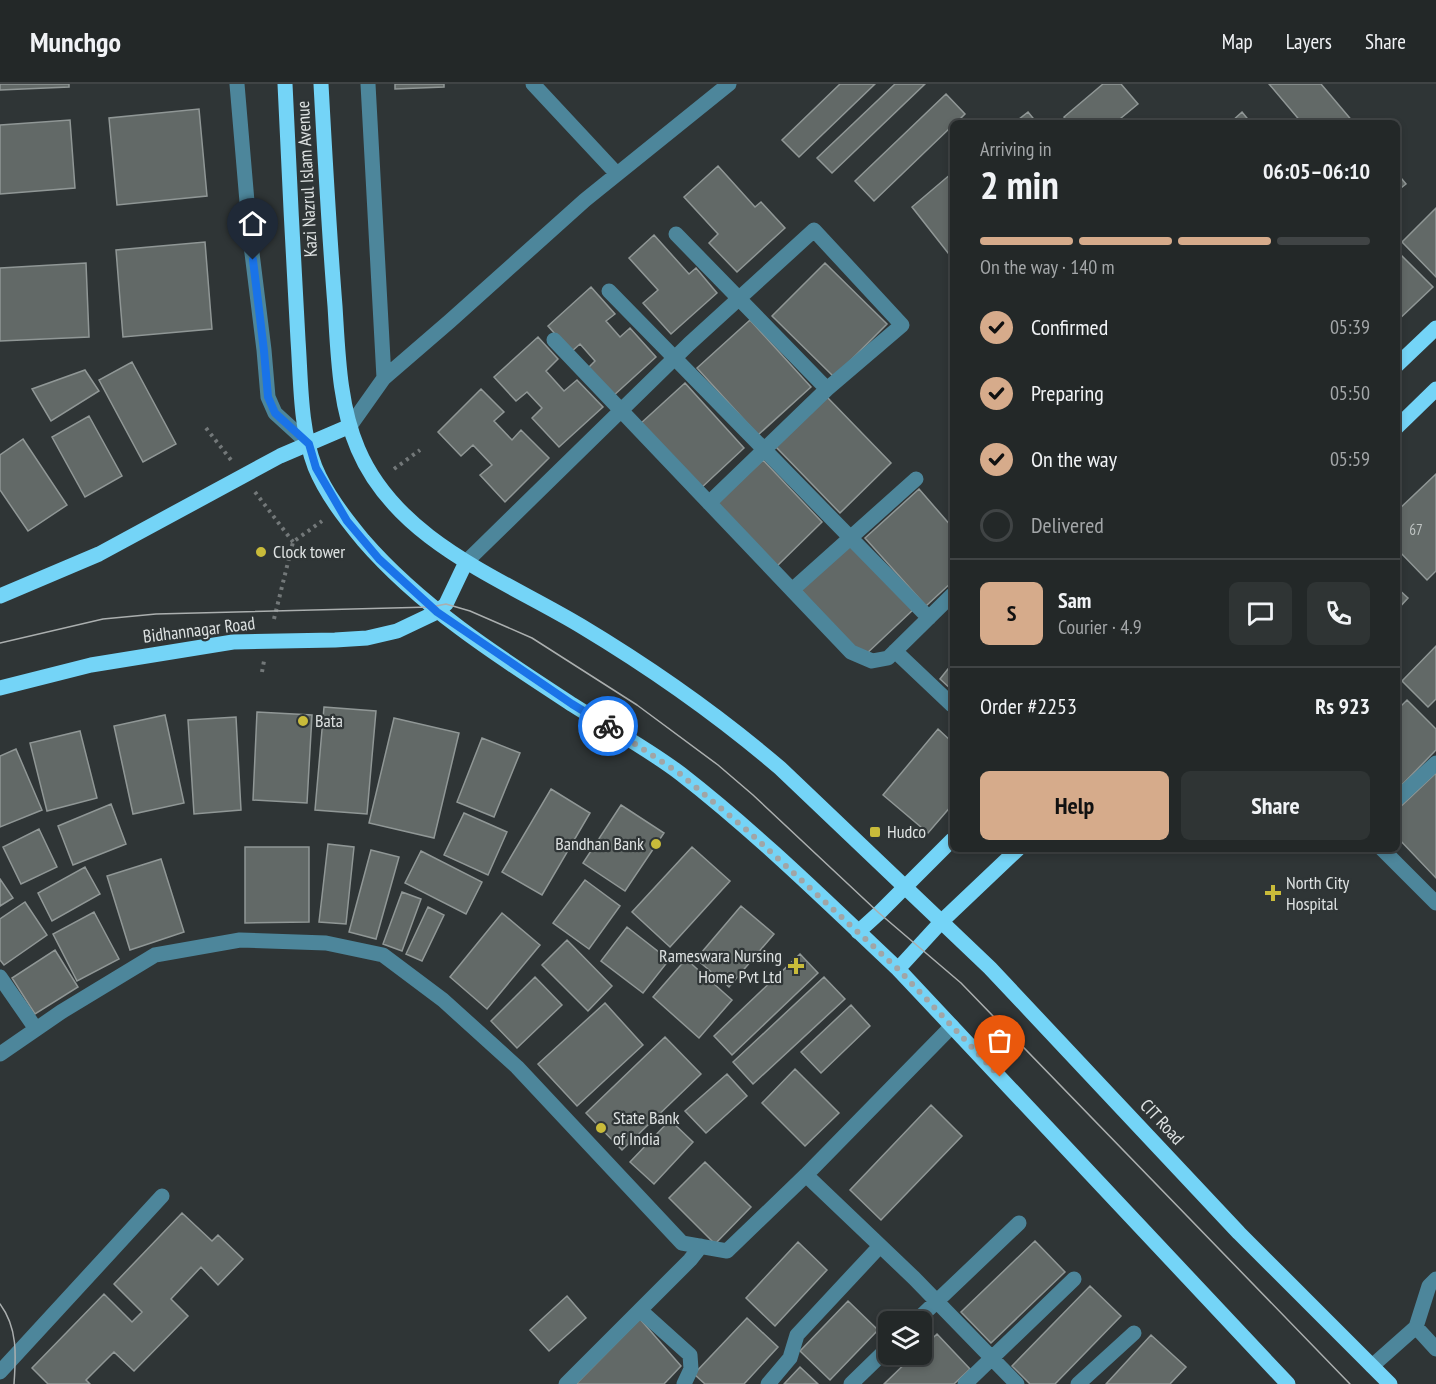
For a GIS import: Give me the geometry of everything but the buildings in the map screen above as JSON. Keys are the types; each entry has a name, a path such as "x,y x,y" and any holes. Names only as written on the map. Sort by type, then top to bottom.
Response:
{"main road":[{"path":"285,84 303,408 316,468 347,521 379,559 437,612 572,704 679,773 749,832 898,969 1288,1384"},
{"name":"Kazi Nazrul Islam Avenue","path":"321,84 332,271 344,397 350,426 358,448 383,491 406,516 465,562"},
{"path":"1400,362 1436,328"},
{"path":"1400,424 1436,389"},
{"path":"0,596 99,554 280,456 350,426"},
{"path":"437,612 446,604 465,562"},
{"name":"CIT Road","path":"465,562 580,625 648,669 736,731 780,768 990,968 1239,1233 1390,1384"},
{"name":"Bidhannagar Road","path":"0,688 91,665 233,642 295,642 367,638 397,631 437,612"},
{"path":"858,932 950,842"},
{"path":"898,969 942,921 1015,852"}],"street":[{"path":"237,84 250,237 268,397 275,413 309,444"},
{"path":"368,84 384,378"},
{"path":"533,84 617,174"},
{"path":"350,426 384,378 585,200 729,84"},
{"path":"465,562 674,358 814,230 902,326 827,389 709,503"},
{"path":"676,234 827,389"},
{"path":"609,291 929,618"},
{"path":"554,340 851,652 872,661 888,658 950,597"},
{"path":"792,590 916,479"},
{"path":"895,651 950,703"},
{"path":"1400,796 1436,763"},
{"path":"1385,852 1436,903"},
{"path":"0,1054 155,955 240,940 326,943 383,955 443,1000 517,1067 682,1244 727,1251 806,1175 952,1026"},
{"path":"0,977 36,1029"},
{"path":"806,1175 937,1301 1017,1384"},
{"path":"0,1372 162,1196"},
{"path":"927,1311 1019,1223"},
{"path":"566,1384 690,1260 701,1246"},
{"path":"768,1384 790,1358 797,1335 880,1246"},
{"path":"965,1384 1074,1279"},
{"path":"1372,1366 1416,1327 1429,1286 1436,1279"},
{"path":"640,1310 690,1355 691,1370 684,1384"},
{"path":"1416,1327 1436,1349"},
{"path":"1078,1384 1134,1333"},
{"path":"851,1384 878,1358"},
{"path":"0,1379 5,1384"}],"path":[{"path":"393,470 420,450"},
{"path":"272,629 293,542 329,515"},
{"path":"262,672 267,650"}],"tram line":[{"path":"0,643 103,619 156,614 431,607 446,604 470,611 532,638 637,705 718,765 879,913 961,983 1350,1384"},
{"path":"0,1304 13,1332 14,1384"}],"way so far":[{"path":"608,726 679,773 749,832 898,969 1000,1077"}],"place":[{"name":"Clock tower","path":"261,552"},
{"name":"Bata","path":"303,721"},
{"name":"Hudco","path":"875,832"},
{"name":"Bandhan Bank","path":"656,844"},
{"name":"North City Hospital","path":"1273,893"},
{"name":"Rameswara Nursing Home Pvt Ltd","path":"796,966"},
{"name":"State Bank of India","path":"601,1128"}],"route":[{"path":"253,260 268,397 275,413 309,444 316,468 328,493 347,521 379,559 437,612 608,726"}]}
